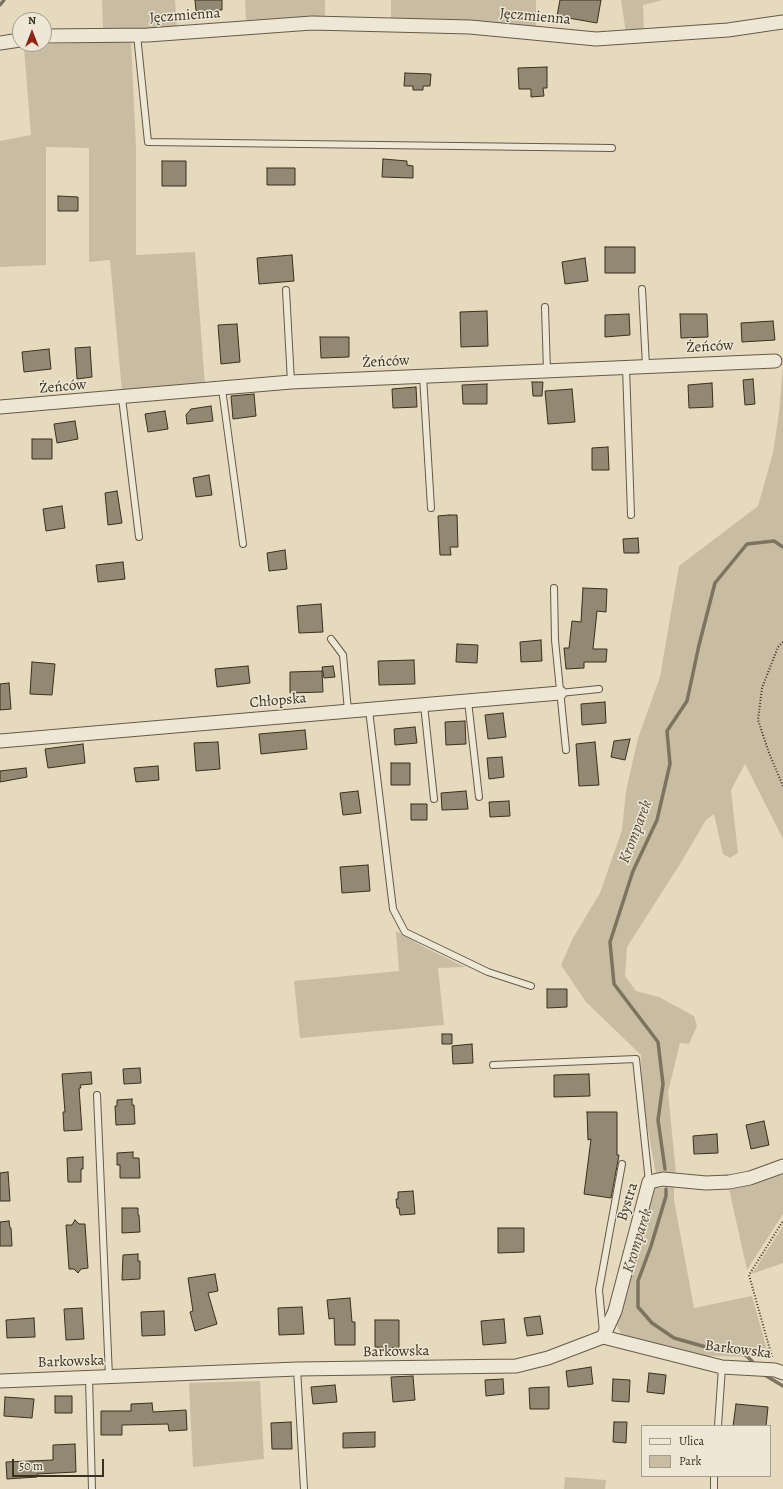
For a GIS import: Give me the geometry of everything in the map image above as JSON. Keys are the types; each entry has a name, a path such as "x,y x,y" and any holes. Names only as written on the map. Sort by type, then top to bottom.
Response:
{"street":[{"name":"Jęczmienna","path":"52,36 137,35 312,22 470,27 596,38 728,30 783,22"},
{"path":"0,43 12,41"},
{"name":"Żeńców","path":"0,408 291,382 626,368 774,360"},
{"name":"Chłopska","path":"0,741 560,693"},
{"name":"Bystra","path":"603,1337 615,1311 649,1182 663,1179 706,1183 729,1182 750,1178 783,1166"},
{"name":"Barkowska","path":"0,1381 297,1370 516,1366 548,1358 603,1337 722,1367 779,1371"}],"lane":[{"path":"137,35 148,142 612,148"},
{"path":"642,289 646,366"},
{"path":"286,290 291,382"},
{"path":"545,307 547,371"},
{"path":"626,368 631,515"},
{"path":"422,376 431,508"},
{"path":"222,389 243,544"},
{"path":"122,398 139,537"},
{"path":"554,588 555,640 566,750"},
{"path":"331,639 343,655 348,711"},
{"path":"560,693 599,690"},
{"path":"468,701 479,798"},
{"path":"424,705 434,799"},
{"path":"369,710 393,908 405,932 488,972 531,986"},
{"path":"493,1065 636,1059 649,1182"},
{"path":"97,1095 109,1377"},
{"path":"603,1337 599,1290 622,1164"},
{"path":"718,1425 722,1367"},
{"path":"297,1370 304,1489"},
{"path":"89,1378 92,1489"},
{"path":"714,1477 714,1489"}],"path":[{"path":"783,642 778,647 762,688 758,720 769,753 783,786"},
{"path":"779,1371 749,1275 783,1221"}],"green space":[{"path":"102,0 175,0 177,27 103,30"},
{"path":"245,0 325,0 325,17 246,20"},
{"path":"391,0 536,0 536,29 391,19"},
{"path":"621,0 663,0 643,5 644,31 626,33"},
{"path":"131,41 136,147 136,255 195,252 205,386 122,392 110,260 89,262 89,148 46,147 46,265 0,267 0,141 31,135 24,52 52,52 52,44"},
{"path":"783,366 783,839 745,764 731,790 738,853 730,858 723,854 714,814 706,820 627,947 625,976 636,991 659,997 694,1016 697,1026 689,1044 680,1043 668,1092 676,1173 656,1174 642,1097 641,1055 586,1002 561,965 573,938 600,893 622,830 626,791 638,738 660,677 679,566 758,506 773,453 779,412"},
{"path":"396,931 465,967 438,968 444,1025 300,1038 294,981 399,971"},
{"path":"783,1171 783,1214 747,1270 729,1189"},
{"path":"674,1187 674,1200 694,1308 752,1296 769,1357 707,1356 623,1337 615,1323 625,1299 653,1188"},
{"path":"783,1226 783,1263 752,1274"},
{"path":"260,1381 264,1459 193,1467 189,1383"},
{"path":"565,1477 606,1480 605,1489 564,1489"}],"building":[{"path":"195,0 222,0 222,10 196,11"},
{"path":"560,0 601,0 597,23 557,16"},
{"path":"547,67 547,88 543,88 544,96 531,97 531,89 519,89 518,68"},
{"path":"405,73 431,74 430,86 423,86 423,90 413,90 413,86 404,86"},
{"path":"383,159 407,161 407,165 413,166 413,178 382,177"},
{"path":"162,161 186,161 186,186 162,186"},
{"path":"267,168 295,168 295,185 267,185"},
{"path":"58,196 78,197 78,211 58,211"},
{"path":"605,247 635,247 635,273 605,273"},
{"path":"292,255 294,281 259,284 257,258"},
{"path":"585,258 588,281 565,284 562,262"},
{"path":"487,311 488,346 461,347 460,312"},
{"path":"629,314 630,335 605,337 605,315"},
{"path":"680,314 707,314 708,337 681,338"},
{"path":"773,321 775,340 742,342 741,323"},
{"path":"237,324 240,362 221,364 218,325"},
{"path":"320,337 349,337 349,357 321,358"},
{"path":"90,347 92,377 77,379 75,348"},
{"path":"49,349 51,369 24,372 22,352"},
{"path":"753,379 755,404 745,405 743,380"},
{"path":"532,382 543,382 542,396 533,396"},
{"path":"712,383 713,407 689,408 688,385"},
{"path":"487,384 487,404 463,404 462,385"},
{"path":"416,387 417,407 393,408 392,389"},
{"path":"572,389 575,422 548,424 545,391"},
{"path":"254,394 256,416 233,419 231,396"},
{"path":"211,406 213,421 187,424 186,415 191,409"},
{"path":"165,411 168,429 148,432 145,414"},
{"path":"75,421 78,439 57,443 54,424"},
{"path":"32,439 52,439 52,459 32,459"},
{"path":"608,447 609,470 592,470 592,448"},
{"path":"209,475 212,495 196,497 193,478"},
{"path":"117,491 122,523 108,525 105,493"},
{"path":"62,506 65,528 46,531 43,509"},
{"path":"457,515 458,547 450,547 451,555 440,555 438,516"},
{"path":"638,538 639,553 624,553 623,539"},
{"path":"285,550 287,569 269,571 267,553"},
{"path":"123,562 125,579 98,582 96,565"},
{"path":"583,588 607,589 606,612 597,611 593,649 607,649 606,662 584,662 584,668 566,669 564,648 569,648 572,621 581,622"},
{"path":"321,604 323,632 299,633 297,606"},
{"path":"541,640 542,661 521,662 520,642"},
{"path":"457,644 478,645 477,663 456,662"},
{"path":"414,660 415,684 379,685 378,661"},
{"path":"32,662 55,664 52,695 30,694"},
{"path":"248,666 250,683 217,687 215,669"},
{"path":"333,666 335,677 324,678 322,667"},
{"path":"322,671 323,692 290,693 290,672"},
{"path":"9,683 11,709 0,710 0,684"},
{"path":"605,702 606,723 582,725 581,704"},
{"path":"503,713 506,737 488,739 485,715"},
{"path":"465,721 466,744 446,745 445,722"},
{"path":"415,727 417,743 395,745 394,729"},
{"path":"305,730 307,749 261,754 259,734"},
{"path":"630,739 625,760 611,757 614,741"},
{"path":"218,742 220,769 196,771 194,743"},
{"path":"595,742 599,785 579,786 576,744"},
{"path":"83,744 85,763 48,768 45,749"},
{"path":"502,757 504,777 489,779 487,758"},
{"path":"391,763 410,763 410,785 391,785"},
{"path":"158,766 159,780 136,782 134,768"},
{"path":"26,768 27,777 0,782 0,771"},
{"path":"358,791 361,813 343,815 340,793"},
{"path":"466,791 468,809 442,810 441,793"},
{"path":"509,801 510,816 490,817 489,802"},
{"path":"411,804 427,804 427,820 411,820"},
{"path":"368,865 370,891 342,893 340,867"},
{"path":"547,989 567,989 567,1007 547,1008"},
{"path":"442,1034 452,1034 452,1044 442,1044"},
{"path":"472,1044 473,1063 453,1064 452,1046"},
{"path":"140,1068 141,1083 124,1084 123,1069"},
{"path":"91,1072 92,1084 80,1085 81,1088 79,1088 82,1130 64,1131 63,1112 65,1112 62,1074"},
{"path":"589,1074 590,1096 554,1097 554,1075"},
{"path":"132,1099 132,1105 134,1105 135,1124 116,1125 115,1106 117,1106 117,1100"},
{"path":"587,1112 617,1112 617,1155 619,1155 611,1198 584,1194 591,1139 588,1140"},
{"path":"764,1121 769,1145 751,1149 746,1125"},
{"path":"717,1134 718,1153 694,1154 693,1136"},
{"path":"133,1152 133,1158 139,1158 140,1178 120,1178 120,1165 117,1165 117,1153"},
{"path":"83,1157 81,1182 68,1182 67,1158"},
{"path":"8,1172 10,1201 0,1201 0,1173"},
{"path":"413,1191 415,1214 400,1215 399,1208 397,1208 396,1199 398,1199 398,1192"},
{"path":"122,1208 138,1208 140,1232 122,1233"},
{"path":"75,1220 79,1224 85,1224 88,1268 81,1269 78,1273 74,1269 69,1269 66,1225 72,1225"},
{"path":"9,1221 12,1246 0,1246 0,1222"},
{"path":"498,1228 524,1228 524,1252 498,1253"},
{"path":"138,1254 138,1261 140,1261 140,1279 122,1280 123,1255"},
{"path":"215,1274 218,1291 208,1293 217,1324 195,1331 190,1312 193,1311 188,1278"},
{"path":"350,1298 352,1322 355,1322 355,1345 335,1345 334,1318 329,1319 327,1300"},
{"path":"302,1307 304,1334 279,1335 278,1308"},
{"path":"82,1308 84,1339 66,1340 64,1309"},
{"path":"164,1311 165,1335 142,1336 141,1312"},
{"path":"540,1316 543,1334 527,1336 524,1318"},
{"path":"34,1318 35,1337 7,1338 6,1320"},
{"path":"504,1319 506,1343 483,1345 481,1321"},
{"path":"375,1320 399,1320 399,1348 375,1347"},
{"path":"591,1367 593,1384 568,1387 566,1371"},
{"path":"649,1373 666,1375 664,1394 647,1392"},
{"path":"413,1376 415,1400 393,1402 391,1377"},
{"path":"503,1379 504,1394 486,1396 485,1380"},
{"path":"613,1379 630,1380 629,1402 612,1401"},
{"path":"335,1385 337,1402 313,1404 311,1387"},
{"path":"549,1387 549,1409 530,1409 529,1388"},
{"path":"55,1396 72,1396 72,1413 55,1413"},
{"path":"5,1397 34,1399 32,1418 4,1416"},
{"path":"152,1403 153,1412 186,1410 187,1430 169,1431 168,1424 122,1425 122,1435 101,1435 101,1411 131,1411 131,1404"},
{"path":"736,1404 768,1407 766,1425 733,1425"},
{"path":"291,1422 292,1449 272,1449 271,1423"},
{"path":"614,1422 627,1422 626,1443 613,1442"},
{"path":"375,1432 375,1447 343,1448 343,1433"},
{"path":"75,1444 76,1472 37,1474 37,1477 7,1479 6,1462 53,1460 53,1445"}],"waterway":[{"path":"0,5 4,0"},
{"name":"Kromparek","path":"665,1169 658,1120 663,1084 658,1042 614,984 610,942 633,871 657,820 670,764 667,731 687,701 699,645 715,583 747,544 774,541 783,547"},
{"name":"Kromparek","path":"666,1189 666,1196 651,1246 638,1281 638,1307 652,1323 674,1338 713,1349 734,1347 752,1361"},
{"name":"Kromparek","path":"763,1374 783,1386"}]}
